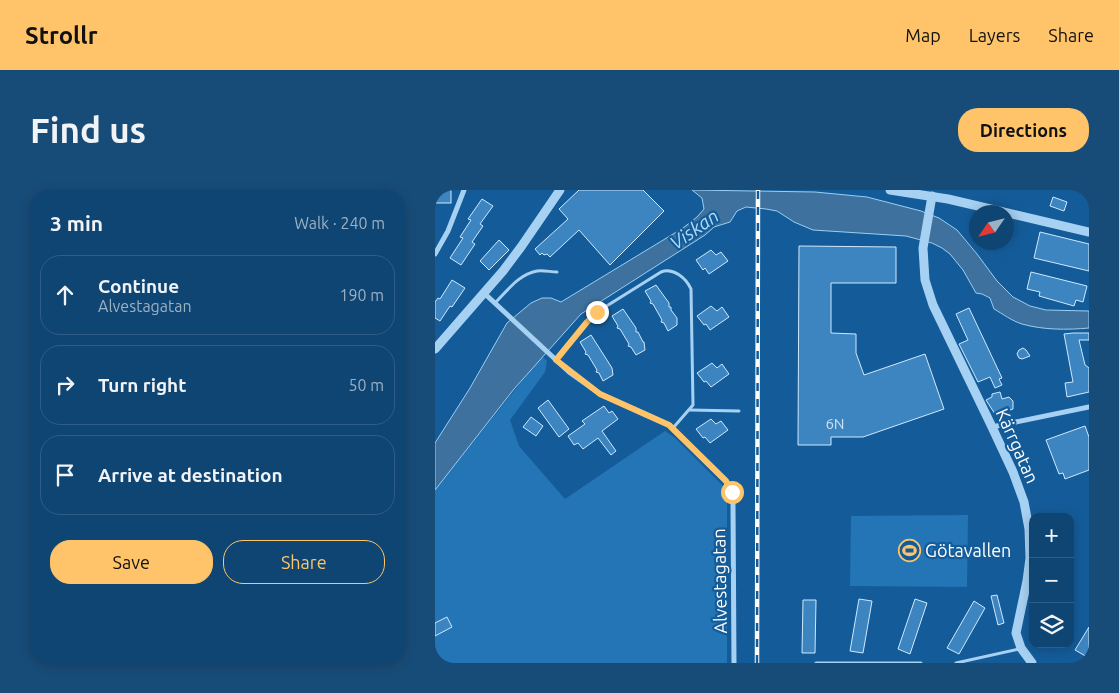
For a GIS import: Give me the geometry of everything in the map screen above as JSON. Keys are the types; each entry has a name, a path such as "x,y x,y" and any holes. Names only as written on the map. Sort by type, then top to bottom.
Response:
{"street":[{"path":"435,254 448,232 464,190"},
{"path":"435,349 521,247 560,190"},
{"path":"890,190 932,193 1089,232"},
{"name":"Kärrgatan","path":"932,193 923,248 925,280 933,305 1013,472 1024,502 1029,529 1030,558 1016,633 1021,648 1032,663"},
{"path":"484,293 495,303"},
{"name":"Alvestagatan","path":"495,303 556,360 600,394 662,421 673,428 726,481 732,492 734,663"},
{"path":"992,428 1089,407"}],"lane":[{"path":"556,360 597,312 661,272 670,270 682,277 691,289 693,405 673,428"},
{"path":"495,303 510,286 524,276 537,271 557,272"},
{"path":"689,410 739,411"},
{"path":"956,663 1021,648"},
{"path":"816,663 921,663"}],"shaded area":[{"path":"542,356 547,361 545,372 510,420 519,446 565,499 665,431 675,438 722,485 727,495 727,663 435,663 435,490"},
{"name":"Götavallen","path":"968,515 967,587 850,586 851,516"}],"water":[{"name":"Viskan","path":"692,190 815,192 867,197 921,211 939,218 957,230 969,244 969,250 974,250 997,281 1013,297 1030,306 1046,310 1089,311 1089,328 1047,328 1022,324 1011,319 994,309 990,298 976,293 963,270 950,254 932,243 906,236 813,230 794,222 777,211 746,207 737,211 730,222 714,227 705,235 581,314 514,389 435,490 435,443 470,388 507,323 531,303 542,298 551,298 561,302 683,228 704,209 702,198"}],"building":[{"path":"435,190 451,190 451,203 435,203"},
{"path":"579,190 643,190 664,211 610,265 579,230 550,257 542,253 540,255 535,249 568,219 559,209"},
{"path":"1053,197 1067,202 1064,211 1050,206"},
{"path":"482,199 493,206 480,224 483,226 472,242 475,244 461,265 450,258 463,238 460,237 471,220 468,219"},
{"path":"1040,232 1089,244 1089,271 1034,258"},
{"path":"499,240 509,250 489,270 480,261"},
{"path":"799,246 896,247 896,283 831,283 831,333 856,334 856,353 864,375 925,354 944,409 863,437 831,437 831,445 798,445"},
{"path":"711,250 716,255 721,252 728,261 709,274 705,268 703,270 696,260"},
{"path":"1031,272 1087,286 1083,302 1076,300 1074,306 1039,296 1040,292 1027,289"},
{"path":"452,280 465,288 440,321 435,318 435,302 438,298 440,299"},
{"path":"656,285 677,318 677,325 668,331 664,323 661,322 662,320 653,304 650,303 651,301 645,291"},
{"path":"711,306 717,311 722,307 729,317 710,330 697,316"},
{"path":"969,308 1002,378 999,379 1002,385 995,388 990,377 978,382 959,344 968,340 956,314"},
{"path":"623,309 644,342 645,350 636,355 631,347 628,346 629,344 620,329 617,328 618,326 612,316"},
{"path":"1089,333 1089,340 1079,340 1085,365 1089,368 1089,392 1067,397 1065,383 1073,382 1064,334"},
{"path":"591,335 612,368 613,375 603,381 599,373 596,372 597,370 588,355 585,354 586,352 580,342"},
{"path":"1023,348 1030,356 1022,359 1017,354"},
{"path":"712,363 717,368 722,364 729,374 711,387 697,373"},
{"path":"1000,392 1002,399 1009,397 1013,401 1013,409 995,414 986,400 992,397 992,394"},
{"path":"548,400 569,429 559,437 538,408"},
{"path":"604,406 609,413 612,411 618,419 602,431 616,451 611,455 598,438 583,449 578,443 574,445 568,436 585,424 582,421"},
{"path":"531,417 543,426 536,436 523,427"},
{"path":"711,419 716,424 721,421 728,430 710,443 696,429"},
{"path":"1085,426 1089,437 1089,470 1065,479 1063,473 1059,474 1046,440"},
{"path":"997,595 1004,623 998,625 991,596"},
{"path":"859,599 872,601 863,653 850,651"},
{"path":"915,599 927,603 910,654 898,649"},
{"path":"803,600 816,600 815,653 802,653"},
{"path":"974,601 985,608 959,654 947,648"},
{"path":"447,617 452,627 435,636 435,623"},
{"path":"1089,627 1089,658 1075,650"}],"railway":[{"path":"757,663 758,190"}],"place":[{"name":"Götavallen","path":"909,551"}],"route":[{"path":"597,312 556,360 569,372 600,394 673,428 726,481 732,492"}]}
